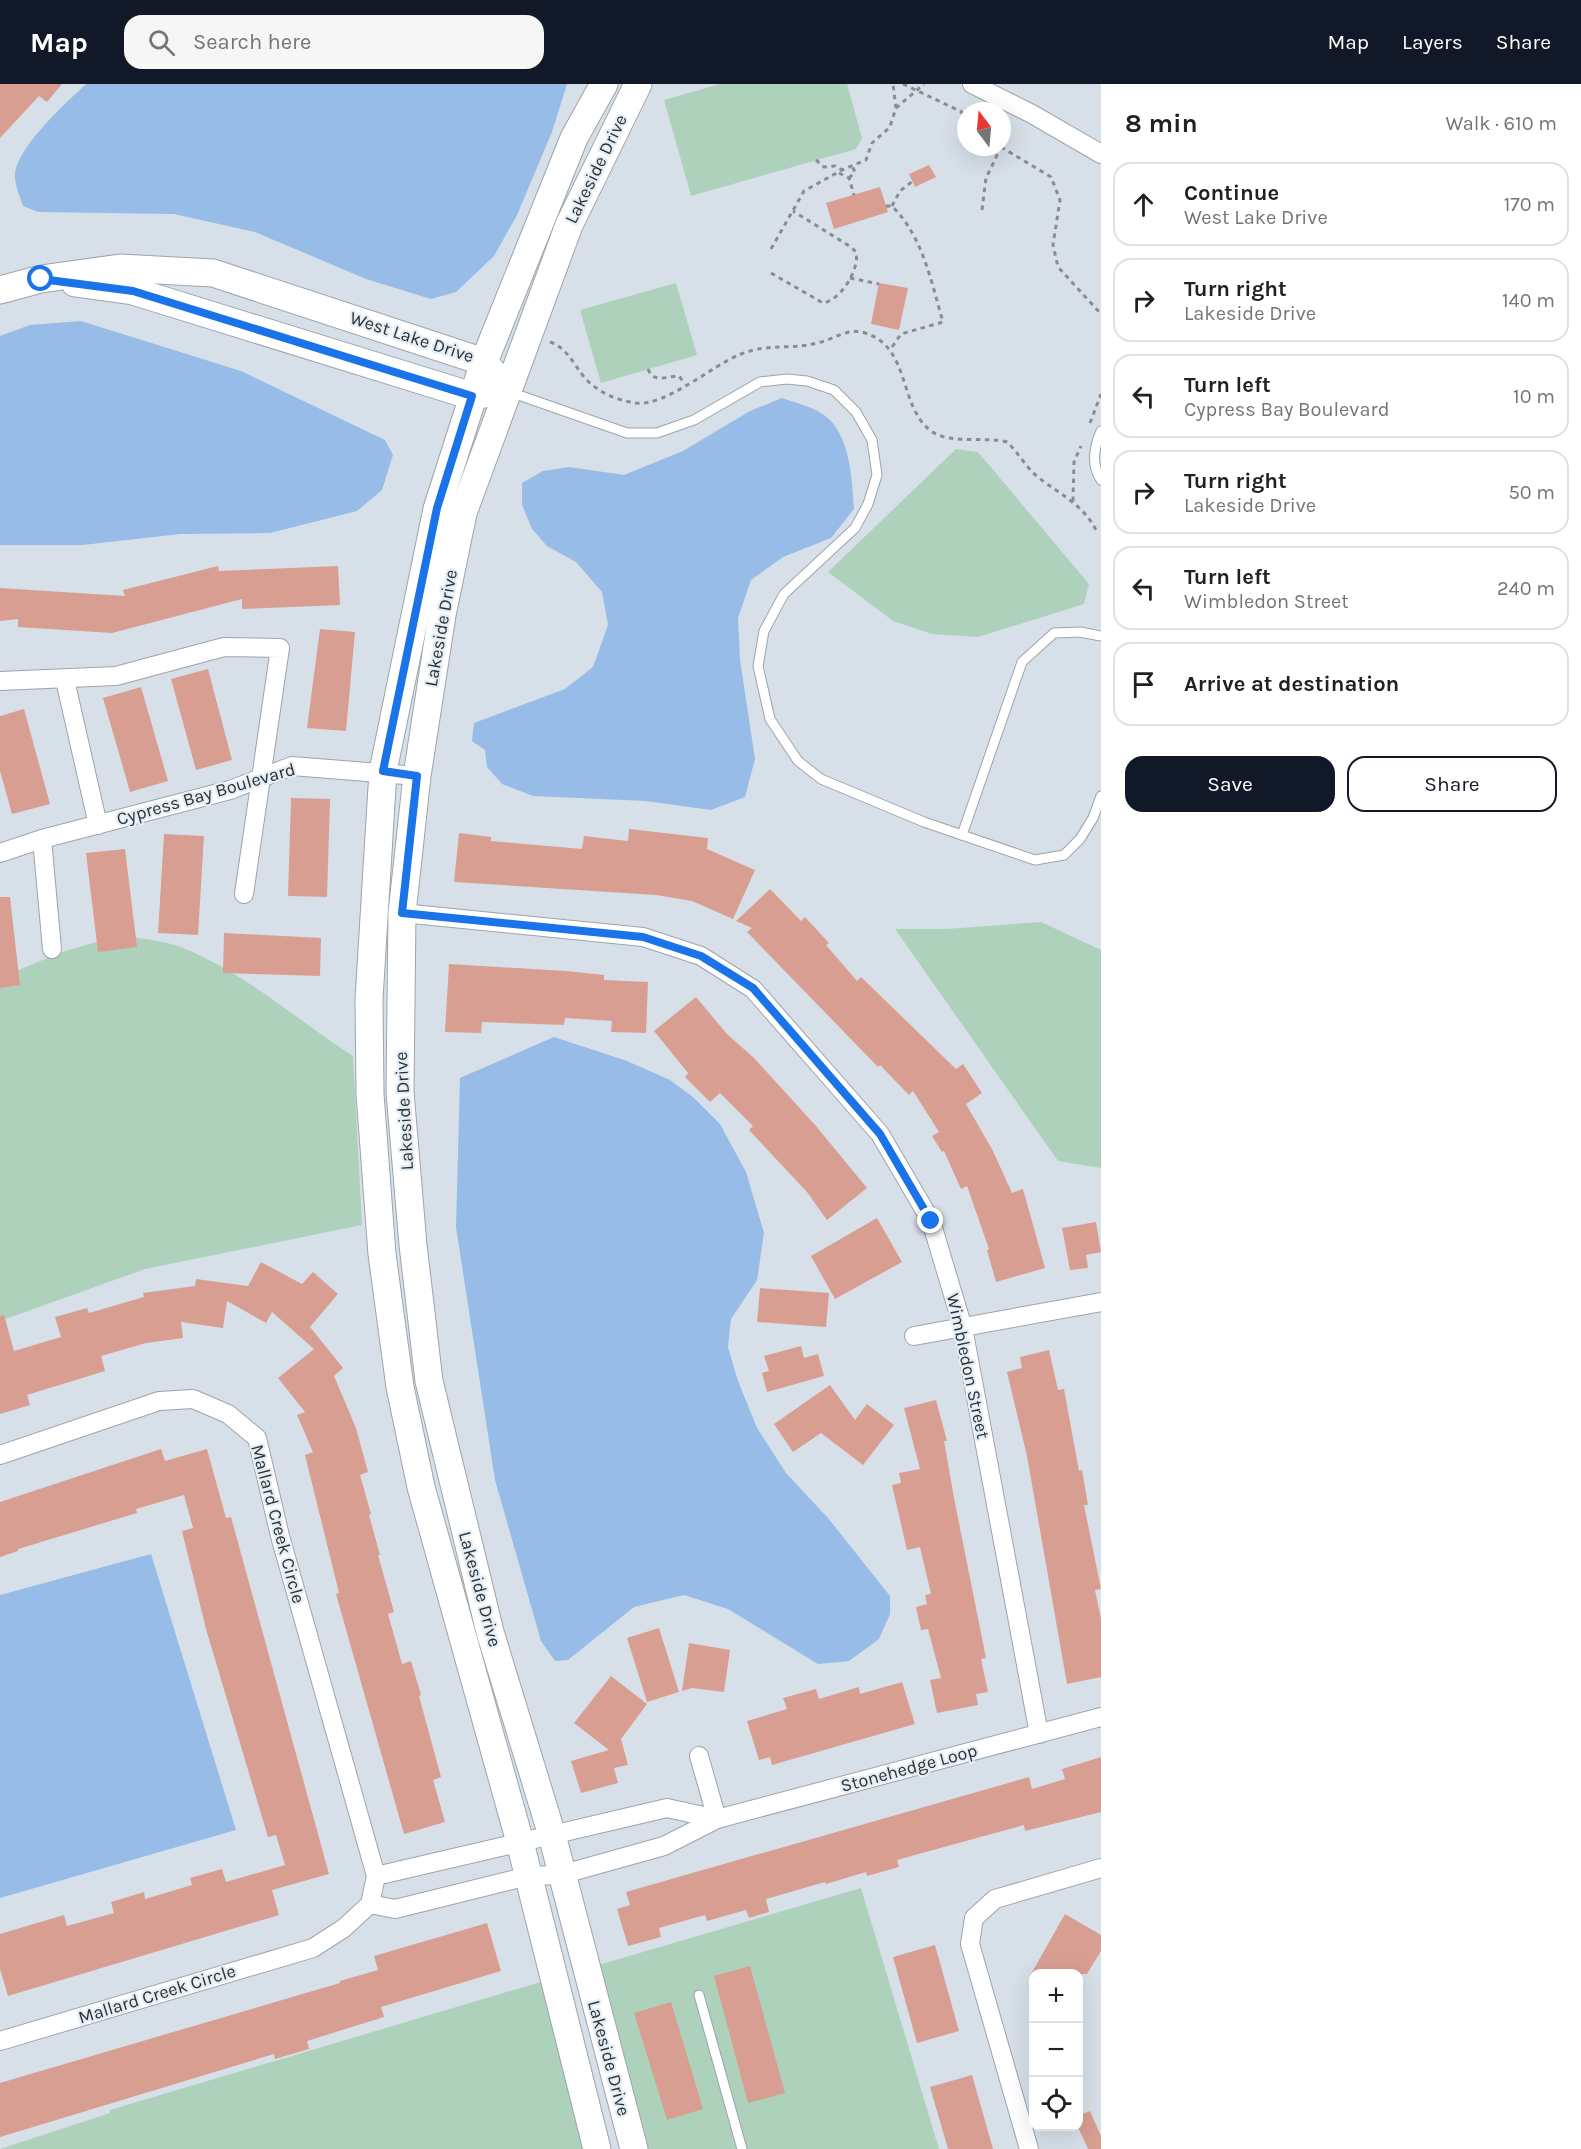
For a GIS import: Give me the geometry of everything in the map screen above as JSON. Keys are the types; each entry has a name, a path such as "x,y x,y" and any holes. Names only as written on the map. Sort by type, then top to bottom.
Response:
{"street":[{"name":"Lakeside Drive","path":"597,2149 520,1842 421,1487 400,1387 382,1254 370,1094 369,999 383,771 437,508 484,362 574,138 604,84"},
{"name":"Lakeside Drive","path":"634,2149 560,1875 552,1835 490,1632 429,1381 413,1245 400,1092 402,913 417,776 441,615 463,513 568,225 638,84"},
{"path":"972,84 1032,114 1101,154"},
{"name":"West Lake Drive","path":"0,290 41,279 120,268 213,273 484,362 508,391"},
{"name":"West Lake Drive","path":"41,279 133,291 472,396 508,391"},
{"path":"0,681 65,680 116,676 224,647 280,648 244,894"},
{"path":"65,680 98,825"},
{"name":"Cypress Bay Boulevard","path":"0,854 42,838 230,790 292,766 383,771 417,776"},
{"path":"42,838 52,949"},
{"name":"Wimbledon Street","path":"402,913 643,937 701,956 753,988 880,1134 931,1221 963,1328 1039,1734"},
{"path":"914,1336 1101,1302"},
{"name":"Mallard Creek Circle","path":"0,1455 159,1401 193,1399 228,1414 257,1438 280,1536 376,1876 370,1904 344,1928 312,1948 0,2041"},
{"name":"Stonehedge Loop","path":"528,1876 560,1875 664,1846 717,1819 1101,1717"},
{"path":"699,1756 717,1819"},
{"name":"Stonehedge Loop","path":"520,1842 667,1808 717,1819"},
{"path":"376,1876 520,1842"},
{"path":"1029,2149 970,1944 974,1918 995,1899 1101,1868"},
{"path":"370,1904 395,1908 528,1876"}],"lane":[{"path":"508,391 627,433 657,433 694,420 760,382 787,379 807,381 834,390 856,412 872,440 877,475 868,504 855,528 784,594 764,631 758,666 770,719 798,761 821,779 962,835 1035,860 1064,855 1080,839 1093,818 1101,796"},
{"path":"1101,431 1094,453 1095,468 1101,480"},
{"path":"962,835 1022,662 1054,633 1080,632 1101,636"},
{"path":"699,1995 742,2149"}],"path":[{"path":"771,249 810,186 866,160 873,143 890,127 896,108 893,84"},
{"path":"903,84 957,110"},
{"path":"896,108 924,84"},
{"path":"1011,153 1051,177 1060,200 1053,245 1058,267 1101,314"},
{"path":"982,210 986,178 997,156"},
{"path":"816,160 824,167 835,166 849,178 854,195"},
{"path":"849,178 855,172 852,166"},
{"path":"892,206 900,191 913,181"},
{"path":"886,206 892,206"},
{"path":"889,350 901,334 944,322 922,248 892,206"},
{"path":"771,273 823,303 833,300 856,266 856,252 793,211"},
{"path":"850,278 879,285"},
{"path":"648,369 661,380 679,376 686,384"}],"green space":[{"path":"720,84 847,84 862,138 856,149 691,196 664,100"},
{"path":"676,283 697,355 601,383 580,310"},
{"path":"956,449 978,452 1089,584 1084,604 978,637 932,634 893,621 828,572"},
{"path":"1041,922 1101,950 1101,1168 1058,1161 895,929 946,929"},
{"path":"120,935 168,943 206,958 270,998 353,1056 362,1225 145,1269 0,1321 0,978 59,953"},
{"path":"861,1888 939,2149 644,2149 595,1966"},
{"path":"544,1981 587,2149 0,2149 110,2113 110,2110"}],"water":[{"path":"86,84 567,84 552,132 517,215 494,256 456,292 431,299 366,279 255,232 174,214 38,212 23,206 15,179 16,168 22,155 42,128"},
{"path":"81,321 241,371 385,440 393,455 382,490 357,511 270,533 180,534 83,545 0,545 0,336 30,325"},
{"path":"782,398 819,412 836,428 842,438 849,462 854,509 831,538 783,557 751,580 738,618 740,660 755,759 745,797 711,810 646,801 533,796 502,784 487,767 485,750 472,741 474,723 565,689 593,667 608,625 602,592 576,562 547,546 532,529 522,505 522,483 543,471 569,467 624,475 683,451 750,411"},
{"path":"554,1037 627,1061 670,1080 693,1097 720,1124 746,1172 764,1233 757,1280 731,1319 728,1347 738,1381 757,1428 786,1473 828,1518 890,1596 890,1614 879,1639 849,1661 818,1664 728,1609 684,1595 634,1607 568,1660 555,1661 541,1641 495,1480 456,1227 460,1078"},
{"path":"151,1554 236,1830 0,1898 0,1595"}],"building":[{"path":"0,84 62,84 47,102 39,96 0,138"},
{"path":"929,165 936,177 915,187 909,174"},
{"path":"880,187 888,212 834,229 826,203"},
{"path":"879,283 908,288 899,330 871,324"},
{"path":"218,566 219,571 338,566 340,605 242,609 242,599 112,633 18,627 18,619 0,621 0,588 125,596 123,590"},
{"path":"320,629 355,632 346,731 307,728"},
{"path":"208,669 232,760 196,770 171,679"},
{"path":"141,687 168,781 130,792 103,698"},
{"path":"24,709 50,804 12,814 0,771 0,716"},
{"path":"291,798 330,799 327,897 288,896"},
{"path":"629,829 708,838 707,849 755,870 733,919 692,901 656,895 454,882 459,833 491,837 491,841 582,849 584,836 628,841"},
{"path":"164,834 204,836 198,935 158,933"},
{"path":"125,849 137,947 98,952 86,853"},
{"path":"770,889 801,921 805,917 829,943 826,945 857,981 861,977 956,1069 963,1064 982,1093 966,1104 993,1151 1012,1193 1023,1189 1045,1268 996,1282 987,1250 989,1249 967,1186 961,1189 944,1151 942,1152 932,1136 939,1132 913,1091 909,1095 880,1065 878,1067 747,932 752,928 736,921"},
{"path":"0,897 10,897 20,985 0,988"},
{"path":"224,933 321,938 320,976 223,973"},
{"path":"449,964 566,971 604,975 604,980 648,982 646,1033 611,1032 612,1021 565,1018 564,1025 482,1022 481,1033 445,1032"},
{"path":"696,997 727,1034 754,1058 816,1126 867,1188 827,1220 807,1192 749,1130 753,1126 720,1093 710,1102 685,1077 688,1073 654,1031"},
{"path":"877,1218 902,1262 835,1299 811,1256"},
{"path":"1096,1222 1101,1252 1086,1255 1088,1268 1070,1270 1062,1228"},
{"path":"261,1262 302,1284 313,1272 338,1294 310,1327 343,1368 334,1376 356,1428 368,1472 360,1475 394,1612 388,1614 402,1664 411,1661 441,1777 433,1780 445,1822 404,1834 336,1594 339,1593 305,1455 313,1452 297,1415 305,1412 278,1378 314,1349 272,1312 266,1323 227,1301 223,1328 181,1322 183,1338 146,1343 101,1356 105,1371 27,1395 30,1405 0,1414 0,1316 4,1315 14,1351 61,1337 55,1317 87,1308 89,1313 144,1297 143,1293 195,1286 196,1279 248,1286"},
{"path":"760,1288 829,1293 826,1327 757,1322"},
{"path":"801,1346 804,1358 818,1354 824,1376 767,1392 762,1373 769,1371 764,1356"},
{"path":"1049,1350 1058,1390 1064,1389 1079,1471 1082,1470 1088,1505 1084,1505 1101,1589 1095,1590 1101,1619 1101,1677 1067,1684 1027,1456 1007,1372 1022,1368 1020,1357"},
{"path":"830,1385 855,1420 867,1404 894,1425 863,1465 821,1433 793,1452 774,1424"},
{"path":"936,1400 947,1441 944,1441 954,1498 986,1658 981,1659 988,1692 976,1694 978,1705 937,1713 930,1680 941,1678 928,1629 921,1630 916,1607 927,1604 925,1595 931,1594 920,1547 907,1550 892,1485 901,1483 899,1473 920,1469 904,1408"},
{"path":"161,1449 165,1461 207,1449 226,1518 231,1517 329,1874 272,1890 279,1915 8,1996 0,1969 0,1934 64,1915 67,1926 114,1913 111,1902 144,1892 145,1899 192,1885 190,1878 222,1869 226,1882 285,1865 276,1835 268,1837 206,1629 182,1531 193,1528 184,1495 136,1509 137,1513 18,1549 18,1551 0,1557 0,1502"},
{"path":"659,1628 679,1692 647,1702 627,1638"},
{"path":"689,1643 730,1650 724,1692 692,1688 682,1691"},
{"path":"611,1676 647,1704 621,1739 628,1765 614,1768 618,1783 581,1793 571,1761 609,1750 574,1723"},
{"path":"902,1682 915,1724 772,1765 770,1757 759,1760 747,1721 787,1709 783,1698 816,1689 819,1699 859,1687 860,1694"},
{"path":"1101,1757 1101,1812 1025,1831 1024,1825 897,1860 899,1867 867,1876 866,1872 766,1899 769,1912 749,1918 746,1910 707,1921 705,1915 659,1928 661,1937 628,1946 617,1909 630,1905 626,1892 1029,1777 1032,1789 1065,1779 1062,1769"},
{"path":"1065,1914 1101,1935 1101,1951 1087,1974 1083,1974 1083,1969 1034,1969"},
{"path":"487,1923 501,1971 381,2007 384,2017 307,2041 309,2049 275,2059 274,2054 0,2137 0,2083 340,1983 340,1981 378,1970 374,1956"},
{"path":"935,1945 959,2031 917,2043 893,1957"},
{"path":"750,1966 785,2093 748,2103 714,1976"},
{"path":"671,2002 703,2109 667,2120 634,2013"},
{"path":"972,2075 993,2149 948,2149 930,2087"},
{"path":"1090,2111 1101,2136 1101,2149 1088,2149 1080,2131 1083,2131 1083,2114"}],"route":[{"path":"41,279 133,291 472,396 437,508 413,615 383,771 417,776 402,913 643,937 701,956 753,988 880,1134 931,1221"}]}
